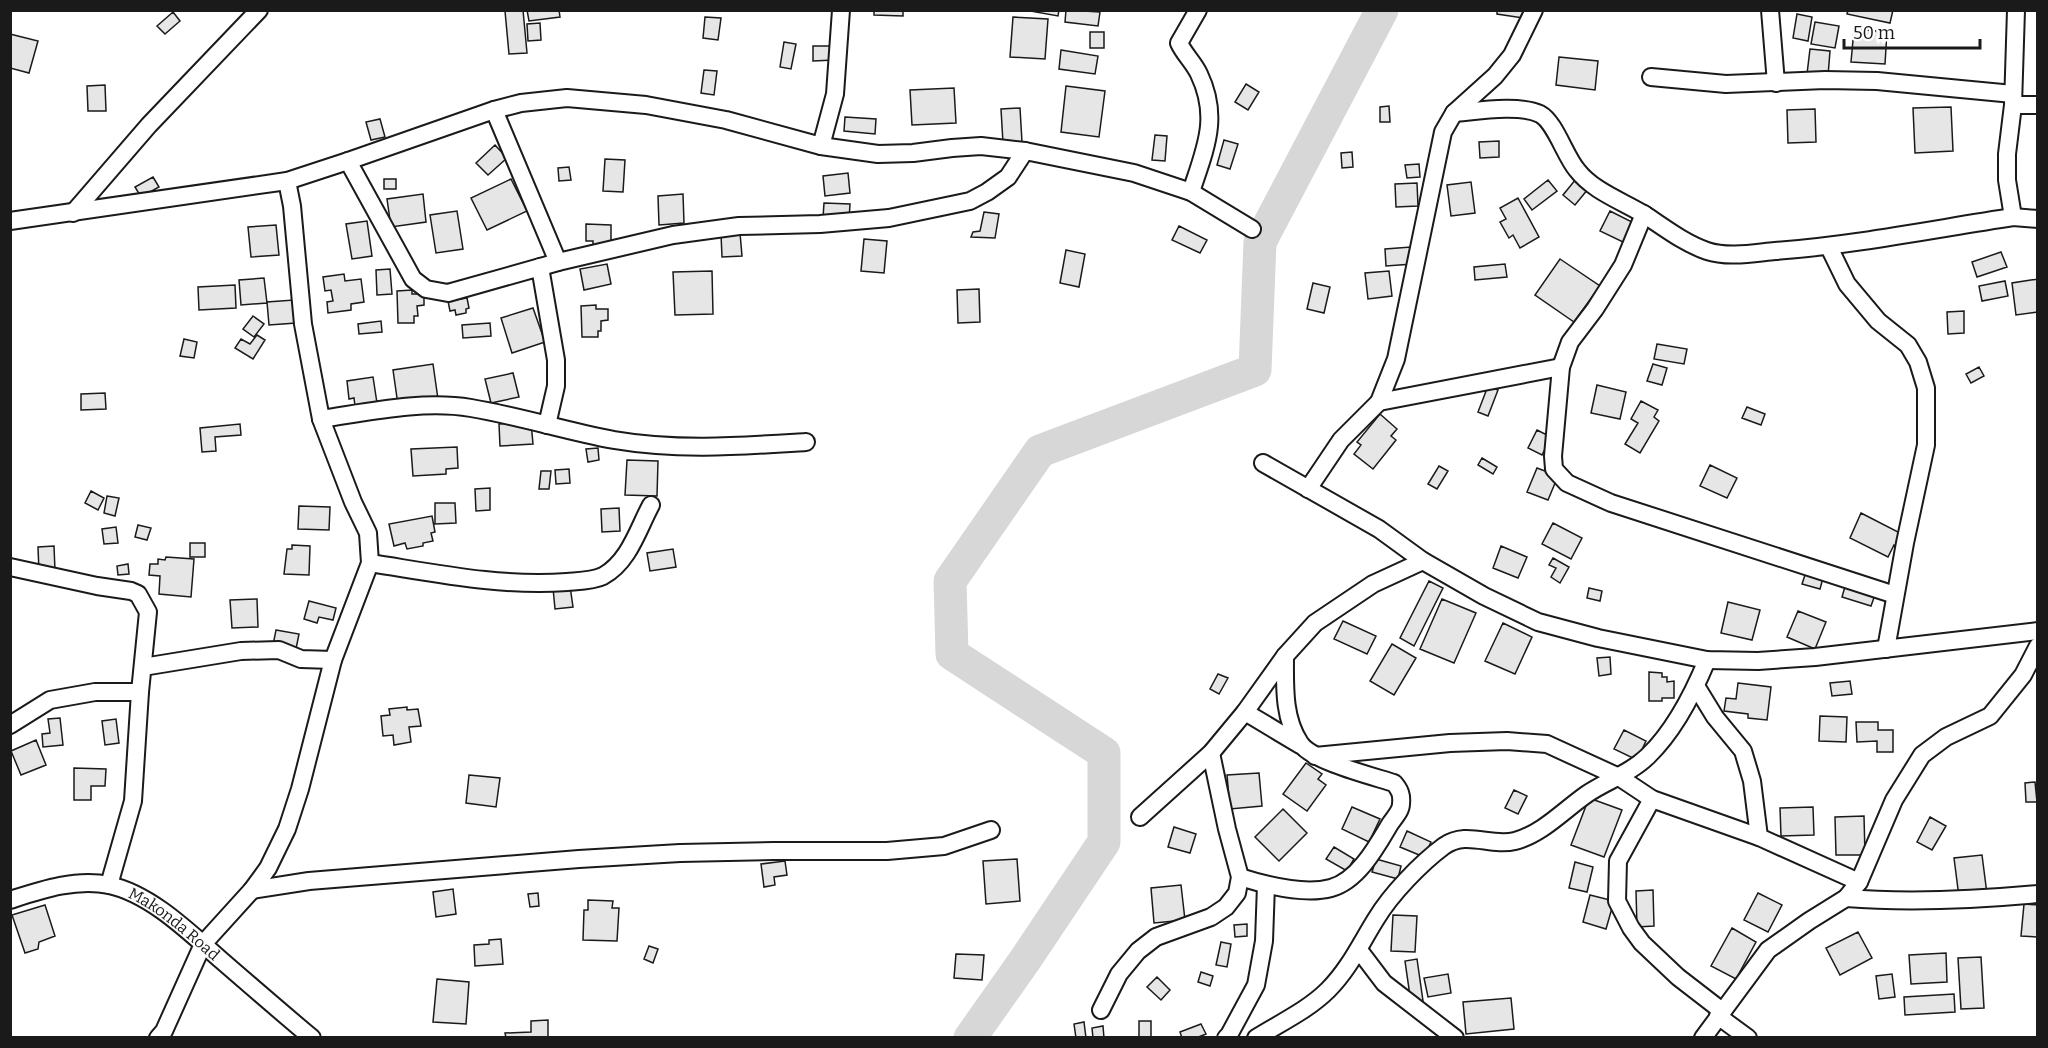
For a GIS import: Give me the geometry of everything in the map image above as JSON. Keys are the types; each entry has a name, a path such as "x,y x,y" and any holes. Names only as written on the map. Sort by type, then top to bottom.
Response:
{"street":[{"path":"73,213 149,125 259,10"},
{"path":"821,146 836,94 841,10"},
{"path":"1191,192 1207,144 1211,123 1208,95 1198,72 1179,43 1198,10"},
{"path":"1308,489 1341,440 1379,402 1396,359 1443,132 1454,113 1495,76 1512,55 1534,10"},
{"path":"1770,10 1776,83"},
{"path":"2013,217 2007,154 2013,99 2016,10"},
{"path":"1651,77 1726,84 1826,80 1877,81 2013,99 2037,105"},
{"path":"10,221 287,181 348,162 494,110 521,103 567,98 646,105 726,120 821,146 878,154 981,146 1025,151 1134,173 1191,192 1252,229"},
{"path":"494,110 558,262"},
{"path":"1454,113 1528,110 1542,115 1553,129 1578,173 1596,188 1644,214 1682,240 1709,252 1736,254 1829,247 2013,217 2037,219"},
{"path":"348,162 413,279 426,289 448,293 558,262 673,235 739,226 820,224 889,218 970,201 1008,177 1025,151"},
{"path":"163,1035 203,944 252,890 268,868 287,829 300,789 333,660 370,563 368,533 353,502 321,419 303,324 292,206 287,181"},
{"path":"1644,214 1623,265 1595,309 1570,342 1561,367 1553,456 1554,469 1567,483 1611,503 1895,595"},
{"path":"1829,247 1847,284 1878,321 1908,345 1918,362 1926,388 1926,445 1886,649"},
{"path":"540,267 556,360 556,386 548,425"},
{"path":"1379,402 1561,367"},
{"path":"321,419 430,405 469,408 615,440 683,447 733,447 806,442"},
{"path":"1263,463 1379,530 1423,561 1484,596 1538,622 1598,638 1707,660 1758,661 1815,657 2037,631"},
{"path":"370,563 483,580 546,584 584,581 602,576 623,560 651,505"},
{"path":"1140,817 1211,753 1245,712 1285,656 1315,623 1373,584 1423,561"},
{"path":"10,567 131,591 138,594 148,612 133,801 109,885"},
{"path":"1703,1038 1768,950 1846,898 1860,882 1894,800 1922,755 1946,737 1990,716 2023,675 2037,646"},
{"path":"143,667 241,651 279,650 301,659 333,660"},
{"path":"1285,656 1286,696 1290,722 1300,745"},
{"path":"1256,1038 1308,1006 1328,990 1359,950 1392,897 1444,847 1456,840 1470,838 1501,842 1526,837 1588,793 1618,777 1648,756 1674,724 1696,686 1707,660"},
{"path":"1696,686 1715,717 1743,751 1752,781 1759,837"},
{"path":"10,725 50,700 95,692 140,692"},
{"path":"1239,876 1266,885 1311,890 1331,889 1342,884 1367,861 1401,807 1401,792 1394,783 1315,756 1245,712"},
{"path":"1315,756 1450,743 1507,741 1547,744 1618,777 1652,798 1759,837 1860,882"},
{"path":"1101,1010 1119,974 1138,951 1156,937 1211,917 1226,907 1237,893 1239,876 1211,753"},
{"path":"1652,798 1618,861 1617,901 1642,943 1748,1038"},
{"path":"252,890 309,881 590,858 680,853 887,851 944,846 990,830"},
{"name":"Makonda Road","path":"10,900 39,890 77,883 109,885 141,898 161,910 203,944 312,1038"},
{"path":"1229,1037 1256,985 1264,941 1266,885"},
{"path":"1846,898 1891,902 1939,901 2037,894"},
{"path":"1359,950 1384,982 1455,1038"}],"building":[{"path":"523,10 527,53 509,54 505,11"},
{"path":"527,10 559,10 560,17 529,21"},
{"path":"874,10 903,10 903,16 874,15"},
{"path":"1025,10 1059,10 1058,16"},
{"path":"1066,10 1100,12 1098,26 1065,22"},
{"path":"1497,10 1525,10 1523,18 1497,14"},
{"path":"1848,10 1893,10 1890,23 1847,14"},
{"path":"173,12 180,21 165,34 157,26"},
{"path":"1797,14 1812,17 1808,41 1793,38"},
{"path":"705,17 721,18 718,40 703,38"},
{"path":"1013,17 1048,19 1045,59 1010,57"},
{"path":"1815,22 1839,26 1835,48 1811,44"},
{"path":"540,23 541,40 528,41 527,24"},
{"path":"1854,29 1887,32 1885,64 1851,62"},
{"path":"1090,32 1104,32 1104,48 1090,48"},
{"path":"10,34 38,41 29,73 10,68"},
{"path":"784,42 796,44 791,69 780,67"},
{"path":"813,46 833,46 834,60 813,61"},
{"path":"1810,49 1830,51 1828,76 1807,74"},
{"path":"1061,50 1098,56 1095,74 1059,69"},
{"path":"1559,57 1598,61 1595,90 1556,85"},
{"path":"704,70 717,71 714,95 701,93"},
{"path":"1246,84 1259,92 1248,110 1235,102"},
{"path":"105,85 106,111 88,111 87,86"},
{"path":"1066,86 1105,91 1099,137 1061,132"},
{"path":"954,88 956,123 912,125 910,90"},
{"path":"1389,106 1390,122 1380,122 1380,107"},
{"path":"1951,107 1953,151 1915,153 1913,108"},
{"path":"1020,108 1022,142 1003,143 1001,109"},
{"path":"1815,109 1816,142 1788,143 1787,110"},
{"path":"845,117 876,119 875,134 844,131"},
{"path":"380,119 385,137 371,140 366,122"},
{"path":"1155,135 1167,136 1165,161 1152,160"},
{"path":"1224,140 1238,144 1230,169 1217,165"},
{"path":"1499,141 1499,157 1480,158 1479,142"},
{"path":"495,145 507,158 488,175 476,163"},
{"path":"1352,152 1353,167 1342,168 1341,153"},
{"path":"605,159 625,160 623,192 603,191"},
{"path":"1419,164 1420,177 1407,178 1405,165"},
{"path":"569,167 571,180 559,181 558,168"},
{"path":"848,173 850,193 825,196 823,176"},
{"path":"153,177 159,187 141,197 135,187"},
{"path":"384,179 396,179 396,189 384,189"},
{"path":"511,179 527,211 487,230 471,198"},
{"path":"1576,179 1588,189 1575,205 1563,195"},
{"path":"1548,180 1557,191 1532,210 1524,199"},
{"path":"1471,182 1475,213 1451,216 1447,185"},
{"path":"1417,183 1418,206 1396,207 1395,184"},
{"path":"423,194 426,222 391,227 387,199"},
{"path":"683,194 684,223 659,225 658,196"},
{"path":"1518,198 1539,237 1520,248 1513,235 1509,238 1500,222 1506,219 1500,208"},
{"path":"824,203 850,204 849,220 823,218"},
{"path":"457,211 463,249 436,253 430,215"},
{"path":"1610,211 1634,223 1625,243 1600,231"},
{"path":"984,212 999,214 995,238 971,237 973,232 980,231"},
{"path":"367,221 372,256 352,259 346,224"},
{"path":"586,224 611,225 611,245 593,245 593,241 586,241"},
{"path":"276,225 279,255 251,257 248,227"},
{"path":"1179,226 1207,240 1200,253 1172,240"},
{"path":"740,233 742,256 722,257 721,234"},
{"path":"864,239 887,241 884,273 861,271"},
{"path":"1411,247 1413,264 1386,266 1385,249"},
{"path":"1066,250 1085,254 1079,287 1060,283"},
{"path":"2001,252 2007,267 1977,277 1972,262"},
{"path":"1560,259 1600,286 1574,322 1535,295"},
{"path":"607,264 611,284 584,290 580,269"},
{"path":"1505,264 1507,277 1475,280 1474,267"},
{"path":"390,269 392,294 377,295 376,270"},
{"path":"712,271 713,314 675,315 673,272"},
{"path":"1389,271 1392,296 1368,299 1365,273"},
{"path":"344,274 345,281 361,279 364,302 351,304 351,310 328,313 327,302 333,301 331,290 325,291 323,277"},
{"path":"264,278 267,303 241,305 239,280"},
{"path":"2038,279 2038,312 2016,315 2012,283"},
{"path":"2005,281 2008,296 1982,301 1979,286"},
{"path":"1313,283 1330,287 1324,313 1307,309"},
{"path":"235,285 236,308 199,310 198,287"},
{"path":"979,289 980,322 958,323 957,290"},
{"path":"412,290 412,294 424,294 424,305 417,306 418,316 414,316 414,323 398,323 397,291"},
{"path":"467,298 469,308 466,309 466,313 456,315 455,310 450,311 448,301"},
{"path":"294,300 296,323 269,325 267,302"},
{"path":"596,305 596,309 608,309 608,320 601,321 601,331 598,331 598,337 582,337 581,306"},
{"path":"533,308 545,342 512,353 501,318"},
{"path":"1964,311 1964,333 1948,334 1947,312"},
{"path":"253,316 264,324 254,337 243,329"},
{"path":"381,321 382,332 359,334 358,324"},
{"path":"490,323 491,336 463,338 462,325"},
{"path":"257,335 265,340 253,359 235,348 241,339 250,344"},
{"path":"184,339 197,342 194,358 180,356"},
{"path":"1657,344 1687,349 1684,364 1654,359"},
{"path":"433,364 438,399 398,405 393,370"},
{"path":"1653,364 1667,368 1662,385 1647,381"},
{"path":"1979,367 1984,376 1971,383 1966,374"},
{"path":"513,373 519,397 491,403 485,379"},
{"path":"373,377 377,403 355,406 354,398 349,399 347,381"},
{"path":"1597,385 1626,392 1620,419 1591,413"},
{"path":"1488,386 1498,390 1488,416 1478,412"},
{"path":"105,393 106,409 81,410 81,394"},
{"path":"1641,401 1658,410 1654,417 1659,421 1640,453 1625,444 1638,423 1631,419"},
{"path":"1747,407 1765,414 1761,425 1742,418"},
{"path":"1380,414 1397,429 1391,436 1396,440 1373,469 1354,454 1361,445 1357,442"},
{"path":"531,422 533,444 500,446 499,424"},
{"path":"240,424 241,435 215,437 216,451 202,452 200,428"},
{"path":"1537,430 1551,437 1542,455 1528,448"},
{"path":"457,447 458,468 446,469 446,474 413,476 411,449"},
{"path":"598,448 599,460 588,462 586,449"},
{"path":"1482,458 1497,467 1493,474 1478,465"},
{"path":"627,460 658,461 657,496 625,495"},
{"path":"1710,465 1737,478 1727,498 1700,486"},
{"path":"1439,466 1448,471 1437,489 1428,484"},
{"path":"1537,468 1558,476 1548,500 1527,492"},
{"path":"569,469 570,483 556,484 555,470"},
{"path":"541,471 551,471 549,489 539,489"},
{"path":"490,488 490,510 476,511 475,489"},
{"path":"91,491 104,498 98,510 85,503"},
{"path":"107,496 119,498 115,516 104,513"},
{"path":"435,503 455,503 456,523 435,524"},
{"path":"299,506 330,507 329,530 298,529"},
{"path":"619,508 620,531 602,532 601,509"},
{"path":"1861,513 1902,534 1888,557 1850,538"},
{"path":"432,516 435,532 431,533 433,541 423,543 423,546 407,549 405,543 394,546 389,524"},
{"path":"1553,523 1582,538 1571,559 1542,544"},
{"path":"138,525 151,528 147,540 135,537"},
{"path":"116,527 118,543 104,544 102,529"},
{"path":"190,543 205,543 205,557 190,557"},
{"path":"292,545 310,546 309,575 284,574 287,549 292,549"},
{"path":"54,546 55,571 39,572 38,547"},
{"path":"1501,546 1527,557 1518,578 1493,568"},
{"path":"673,549 676,567 650,571 647,553"},
{"path":"166,557 194,559 191,597 159,594 160,576 149,575 150,564 158,564 158,559 165,560"},
{"path":"1553,558 1569,567 1560,583 1551,577 1556,568 1549,565"},
{"path":"128,564 129,574 118,575 117,566"},
{"path":"1806,572 1823,578 1820,589 1802,584"},
{"path":"1429,581 1443,588 1414,646 1400,638"},
{"path":"1846,583 1876,592 1871,606 1842,597"},
{"path":"570,586 573,607 555,609 553,588"},
{"path":"1589,588 1602,591 1600,601 1587,598"},
{"path":"257,599 258,627 232,628 230,600"},
{"path":"1442,599 1476,613 1454,663 1420,649"},
{"path":"309,601 336,608 333,620 319,617 317,623 304,619"},
{"path":"1728,602 1760,610 1752,640 1721,633"},
{"path":"1798,611 1826,622 1815,649 1787,637"},
{"path":"1343,621 1376,636 1367,654 1334,639"},
{"path":"1503,623 1532,637 1515,674 1485,661"},
{"path":"276,630 299,634 296,649 273,645"},
{"path":"1392,644 1416,658 1394,695 1370,681"},
{"path":"1610,657 1611,674 1599,676 1597,658"},
{"path":"1649,672 1662,673 1662,677 1667,677 1667,682 1674,681 1674,698 1649,701"},
{"path":"1218,674 1228,678 1219,694 1210,689"},
{"path":"1850,681 1852,694 1832,696 1830,683"},
{"path":"1738,683 1771,687 1767,720 1748,718 1748,714 1724,711 1726,698 1736,699"},
{"path":"407,707 407,710 418,709 421,726 409,727 411,742 394,745 393,735 383,736 381,716 390,715 389,709"},
{"path":"1820,716 1847,717 1846,742 1819,741"},
{"path":"60,718 63,745 43,747 42,734 50,733 48,719"},
{"path":"116,719 119,743 105,745 102,721"},
{"path":"1856,722 1878,722 1878,730 1893,730 1893,752 1877,752 1877,741 1857,742"},
{"path":"1624,730 1646,741 1637,760 1614,749"},
{"path":"36,740 46,765 21,775 11,751"},
{"path":"1306,763 1322,774 1318,779 1326,785 1307,811 1283,794"},
{"path":"74,768 106,769 105,786 91,786 91,800 74,800"},
{"path":"1259,773 1262,806 1230,809 1227,775"},
{"path":"469,775 500,778 496,807 466,803"},
{"path":"2035,782 2037,802 2026,802 2025,783"},
{"path":"1514,790 1527,796 1518,814 1505,808"},
{"path":"1589,798 1622,810 1604,857 1571,845"},
{"path":"1352,807 1380,819 1369,842 1342,829"},
{"path":"1813,807 1814,835 1781,836 1780,808"},
{"path":"1283,809 1307,833 1279,861 1255,837"},
{"path":"1864,816 1865,855 1836,855 1835,817"},
{"path":"1930,817 1946,826 1932,850 1917,842"},
{"path":"1174,827 1196,834 1190,853 1168,847"},
{"path":"1407,831 1431,842 1424,857 1400,847"},
{"path":"1334,847 1354,859 1347,871 1326,859"},
{"path":"1982,855 1987,894 1959,897 1954,858"},
{"path":"1017,859 1020,901 986,904 983,861"},
{"path":"1376,859 1401,866 1398,879 1372,872"},
{"path":"785,861 787,875 774,877 775,885 764,887 761,864"},
{"path":"1575,862 1593,867 1587,892 1569,888"},
{"path":"1181,885 1185,920 1154,923 1151,888"},
{"path":"453,889 456,914 436,917 433,892"},
{"path":"1653,890 1654,926 1637,927 1636,891"},
{"path":"538,893 539,906 530,907 528,894"},
{"path":"1758,893 1782,905 1768,932 1744,920"},
{"path":"1590,895 1614,901 1606,929 1583,922"},
{"path":"588,900 613,901 612,908 619,908 617,941 583,940 584,910 588,910"},
{"path":"2024,904 2038,905 2038,937 2021,936"},
{"path":"45,905 55,936 39,942 38,949 25,953 12,915"},
{"path":"1393,915 1417,916 1415,952 1391,951"},
{"path":"1247,924 1247,936 1235,937 1234,925"},
{"path":"1732,928 1756,942 1736,979 1711,966"},
{"path":"1858,932 1872,958 1840,975 1826,948"},
{"path":"501,939 503,964 475,966 474,945 489,944 489,940"},
{"path":"1221,942 1231,944 1227,967 1216,965"},
{"path":"649,946 658,949 653,963 644,959"},
{"path":"1946,953 1947,982 1911,984 1909,955"},
{"path":"956,954 984,955 982,980 954,978"},
{"path":"1981,957 1984,1008 1961,1009 1958,958"},
{"path":"1417,959 1423,1001 1411,1003 1405,961"},
{"path":"1201,972 1213,976 1210,986 1198,982"},
{"path":"1448,974 1451,993 1428,997 1424,978"},
{"path":"1892,974 1895,997 1879,999 1876,976"},
{"path":"1157,977 1170,990 1161,1000 1147,987"},
{"path":"437,979 469,982 466,1024 433,1022"},
{"path":"1954,994 1955,1012 1905,1015 1904,997"},
{"path":"1511,998 1514,1029 1466,1034 1463,1002"},
{"path":"548,1020 548,1038 506,1038 505,1033 531,1032 531,1021"},
{"path":"1139,1021 1151,1021 1151,1038 1139,1038"},
{"path":"1084,1022 1086,1038 1076,1038 1074,1024"},
{"path":"1201,1024 1206,1034 1196,1038 1182,1038 1180,1032"},
{"path":"1103,1026 1104,1038 1093,1038 1092,1028"}],"waterway":[{"path":"970,1038 1104,842 1104,753 952,654 950,581 1040,451 1255,370 1260,242 1382,10"}]}
